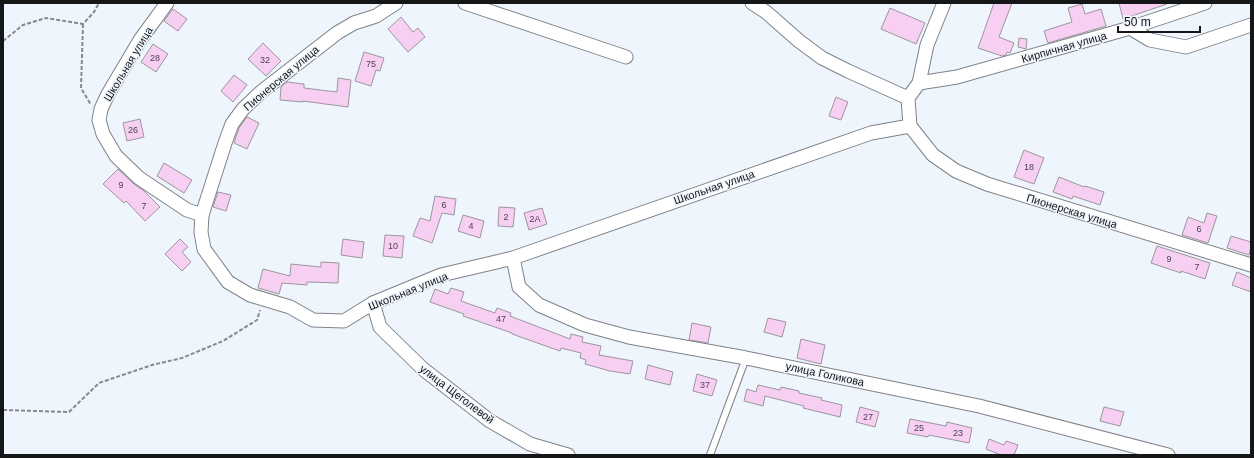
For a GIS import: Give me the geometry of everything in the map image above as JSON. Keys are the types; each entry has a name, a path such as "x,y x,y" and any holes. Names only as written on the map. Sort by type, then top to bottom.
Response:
{"street":[{"name":"Школьная улица","path":"100,120 101,108 108,94 140,40 167,3"},
{"name":"Пионерская улица","path":"202,215 232,124 243,109 261,92 336,33 354,22 376,16 396,3"},
{"path":"465,3 626,57"},
{"path":"752,3 766,12 799,41 822,58 908,98"},
{"path":"910,126 908,98 919,83 927,45 944,3"},
{"name":"Кирпичная улица","path":"919,83 957,77 1130,28 1205,3"},
{"path":"1130,28 1150,40 1186,47 1251,25"},
{"path":"100,120 103,134 116,156 138,178 187,210 202,215"},
{"name":"Школьная улица","path":"202,215 200,232 204,249 228,282 250,295 290,307 313,320 344,321 373,303 441,276 513,258 871,133 910,126"},
{"name":"Пионерская улица","path":"910,126 933,155 956,171 986,184 1251,265"},
{"name":"улица Голикова","path":"513,258 519,287 539,305 584,325 630,337 746,358 979,406 1168,455"},
{"name":"улица Щеголевой","path":"373,303 380,327 423,369 490,421 530,444 568,455"}],"lane":[{"path":"710,455 746,358"}],"path":[{"path":"99,3 94,12 83,24 81,88 100,120"},
{"path":"3,41 23,25 46,18 83,24"},
{"path":"3,410 69,412 100,383 152,365 182,358 223,342 257,320 264,299"}],"building":[{"path":"994,3 1012,3 999,37 1014,43 1010,53 1007,52 1006,55 1002,56 978,48"},
{"path":"1119,3 1166,3 1167,4 1123,19"},
{"path":"1082,4 1085,14 1101,9 1106,26 1048,43 1044,31 1072,22 1068,8"},
{"path":"890,8 925,23 916,44 881,29"},
{"path":"173,9 187,19 178,31 164,21"},
{"path":"401,17 413,32 418,28 425,37 408,52 388,29"},
{"path":"1019,38 1027,39 1026,49 1018,47"},
{"path":"263,43 281,61 266,76 248,59"},
{"path":"153,44 168,54 156,72 141,62"},
{"path":"364,52 384,58 380,71 376,70 371,86 355,81"},
{"path":"234,75 247,85 233,102 221,91"},
{"path":"338,78 351,80 348,107 303,101 280,100 281,87 287,82 304,84 304,88 337,92"},
{"path":"836,97 848,102 841,120 829,116"},
{"path":"247,117 259,123 247,149 234,143 239,128"},
{"path":"140,119 144,137 127,141 123,123"},
{"path":"1024,150 1044,158 1034,184 1014,177"},
{"path":"164,163 192,180 184,193 157,176"},
{"path":"118,169 160,207 145,221 126,201 124,203 103,184"},
{"path":"1059,177 1084,187 1085,186 1104,192 1100,205 1073,196 1072,199 1053,192"},
{"path":"218,192 231,195 226,211 213,207"},
{"path":"435,196 456,199 454,215 442,213 432,243 413,236 420,218 430,221"},
{"path":"499,207 515,208 513,227 498,226"},
{"path":"542,208 547,224 529,230 524,213"},
{"path":"1207,213 1217,216 1208,243 1182,235 1188,217 1204,223"},
{"path":"463,215 484,221 480,238 458,231"},
{"path":"385,235 404,236 402,258 383,256"},
{"path":"1231,236 1251,242 1249,255 1227,248"},
{"path":"180,239 188,247 182,252 191,262 182,271 165,254"},
{"path":"343,239 364,242 362,258 341,255"},
{"path":"1157,246 1210,263 1205,279 1151,263"},
{"path":"321,262 339,263 338,283 307,282 307,285 282,283 279,294 258,288 263,269 290,276 291,264 321,267"},
{"path":"1237,272 1251,278 1251,292 1232,285"},
{"path":"451,288 464,292 461,301 495,313 497,308 511,313 510,316 570,339 571,334 583,337 582,342 601,346 599,355 633,361 630,374 610,371 585,364 586,360 580,358 581,353 561,348 560,351 463,316 464,314 430,302 435,289 448,294"},
{"path":"768,318 786,322 782,337 764,332"},
{"path":"692,323 711,327 708,343 689,340"},
{"path":"801,339 825,345 821,364 797,358"},
{"path":"648,365 673,372 670,385 645,379"},
{"path":"697,374 717,380 712,396 693,391"},
{"path":"758,385 780,390 781,387 799,391 799,393 822,398 821,400 842,405 840,417 803,408 804,406 765,396 763,406 744,401 747,389 756,392"},
{"path":"860,407 879,412 875,427 856,422"},
{"path":"1104,407 1124,412 1120,426 1100,421"},
{"path":"910,419 946,426 947,422 972,428 969,443 929,435 928,437 907,433"},
{"path":"989,439 1004,445 1006,441 1018,445 1014,455 1001,455 986,449"}]}
